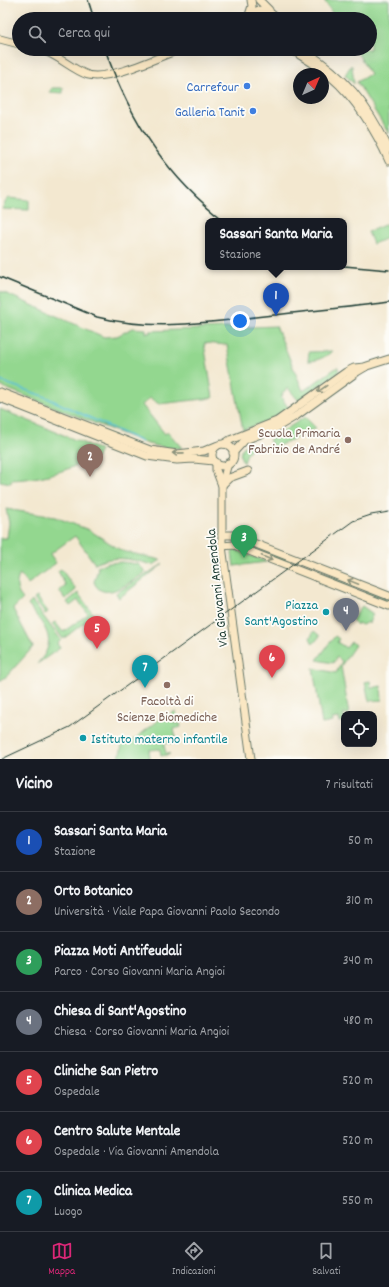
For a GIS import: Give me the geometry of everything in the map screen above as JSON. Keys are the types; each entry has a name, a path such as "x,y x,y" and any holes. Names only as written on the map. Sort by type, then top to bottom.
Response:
{"main road":[{"path":"250,12 252,6 251,0"},
{"path":"259,0 270,12"},
{"path":"253,12 262,10 266,12"},
{"path":"0,39 12,42"},
{"path":"56,56 79,71 98,77 113,74 161,56"},
{"path":"301,56 319,68 342,88 357,106 389,161"},
{"path":"313,56 324,63 347,84 362,102 389,146"},
{"path":"384,138 389,150"},
{"path":"0,392 150,450 176,454 204,451 277,421 346,372 354,368 367,366 389,359"},
{"path":"0,398 147,456 177,460 203,461 222,465 228,463 232,459 245,440 271,430 296,416 343,381 367,366"},
{"path":"224,444 236,453"},
{"path":"215,464 212,455 216,446"},
{"name":"Via Giovanni Amendola","path":"228,463 222,485 222,546 251,759"},
{"name":"Via Giovanni Amendola","path":"215,464 222,485"},
{"path":"222,485 229,478 248,471"},
{"path":"222,535 233,535 389,596"},
{"path":"222,546 234,545 389,606"}],"green space":[{"path":"324,0 389,0 389,134 357,82 370,74 359,56 377,56 377,12 332,12"},
{"path":"351,65 352,66 354,84 345,75"},
{"path":"52,88 63,88 63,93 50,92"},
{"path":"9,198 29,200 29,210 2,209"},
{"path":"389,223 389,237 373,244 368,232"},
{"path":"0,291 104,337 117,336 133,328 146,329 146,333 150,333 150,331 276,326 303,391 338,367 339,372 298,400 288,388 282,393 283,395 281,397 289,409 267,421 243,430 227,345 204,343 213,398 159,404 150,398 142,405 165,434 168,432 182,448 167,448 148,444 0,386"},
{"path":"333,351 321,358 308,361 309,352"},
{"path":"0,409 100,450 96,459 90,456 85,459 86,461 50,475 11,480 11,483 0,481"},
{"path":"305,417 316,428 274,448 269,440"},
{"path":"250,442 252,447 247,453 244,463 240,454 242,448"},
{"path":"6,509 55,517 89,530 122,551 161,560 153,565 124,559 109,559 95,564 75,536 50,554 56,563 28,584 20,574 17,581 17,587 23,599 13,609 33,647 7,676 0,681 0,538 7,538 9,523"},
{"path":"236,541 291,560 290,564 234,542"},
{"path":"234,550 267,562 234,566 232,553"},
{"path":"122,562 138,564 146,572 118,589 104,591 98,589 94,582 98,569 97,567 108,563"},
{"path":"163,564 119,598 116,593"},
{"path":"305,566 356,586 354,590 304,570"},
{"path":"61,569 76,590 65,599 59,591 66,586 58,571"},
{"path":"365,589 389,599 389,604 363,593"},
{"path":"78,593 94,615 63,639 52,624 55,622 63,632 88,614 78,600 70,606 67,602"},
{"path":"37,597 48,612 45,614 34,599"},
{"path":"32,601 61,640 57,644 60,648 37,664 48,648 48,640 44,627 28,605"},
{"path":"362,606 373,614 369,623 368,622 362,625 358,623 357,625 352,620"},
{"path":"314,631 320,636 313,644 310,638"},
{"path":"335,636 339,639 337,642 346,648 351,642 355,645 341,666 348,711 341,711 341,722 339,718 332,719 333,722 322,724 313,668 336,673 342,661 337,657 333,663 317,660"},
{"path":"370,681 371,688 381,686 382,700 369,701 365,682"},
{"path":"176,712 177,716 173,717 174,724 180,723 181,727 174,729 176,739 174,743 165,743 164,746 166,753 170,754 161,756 160,749 149,750 150,759 119,759 122,745 125,741 128,744 167,714 168,716"}],"waterway":[{"path":"0,381 43,396 142,442"}],"tram line":[{"path":"2,759 70,727 353,521 371,515 389,512"}],"railway":[{"path":"88,0 92,12"},
{"path":"108,56 126,99 152,144 167,165 185,185 204,204 221,218"},
{"path":"347,266 389,270"},
{"path":"0,277 97,317 120,322 144,324 167,325 213,322 389,302"}],"place":[{"name":"Carrefour","path":"247,86"},
{"name":"Galleria Tanit","path":"253,111"},
{"name":"Sassari Santa Maria","path":"276,316"},
{"name":"Scuola Primaria Fabrizio de André","path":"348,440"},
{"name":"Orto Botanico","path":"90,477"},
{"name":"Piazza Moti Antifeudali","path":"244,558"},
{"name":"Piazza Sant'Agostino","path":"326,612"},
{"name":"Chiesa di Sant'Agostino","path":"346,631"},
{"name":"Cliniche San Pietro","path":"97,649"},
{"name":"Centro Salute Mentale","path":"272,678"},
{"name":"Facoltà di Scienze Biomediche","path":"167,685"},
{"name":"Clinica Medica","path":"145,688"},
{"name":"Istituto materno infantile","path":"83,738"}]}
